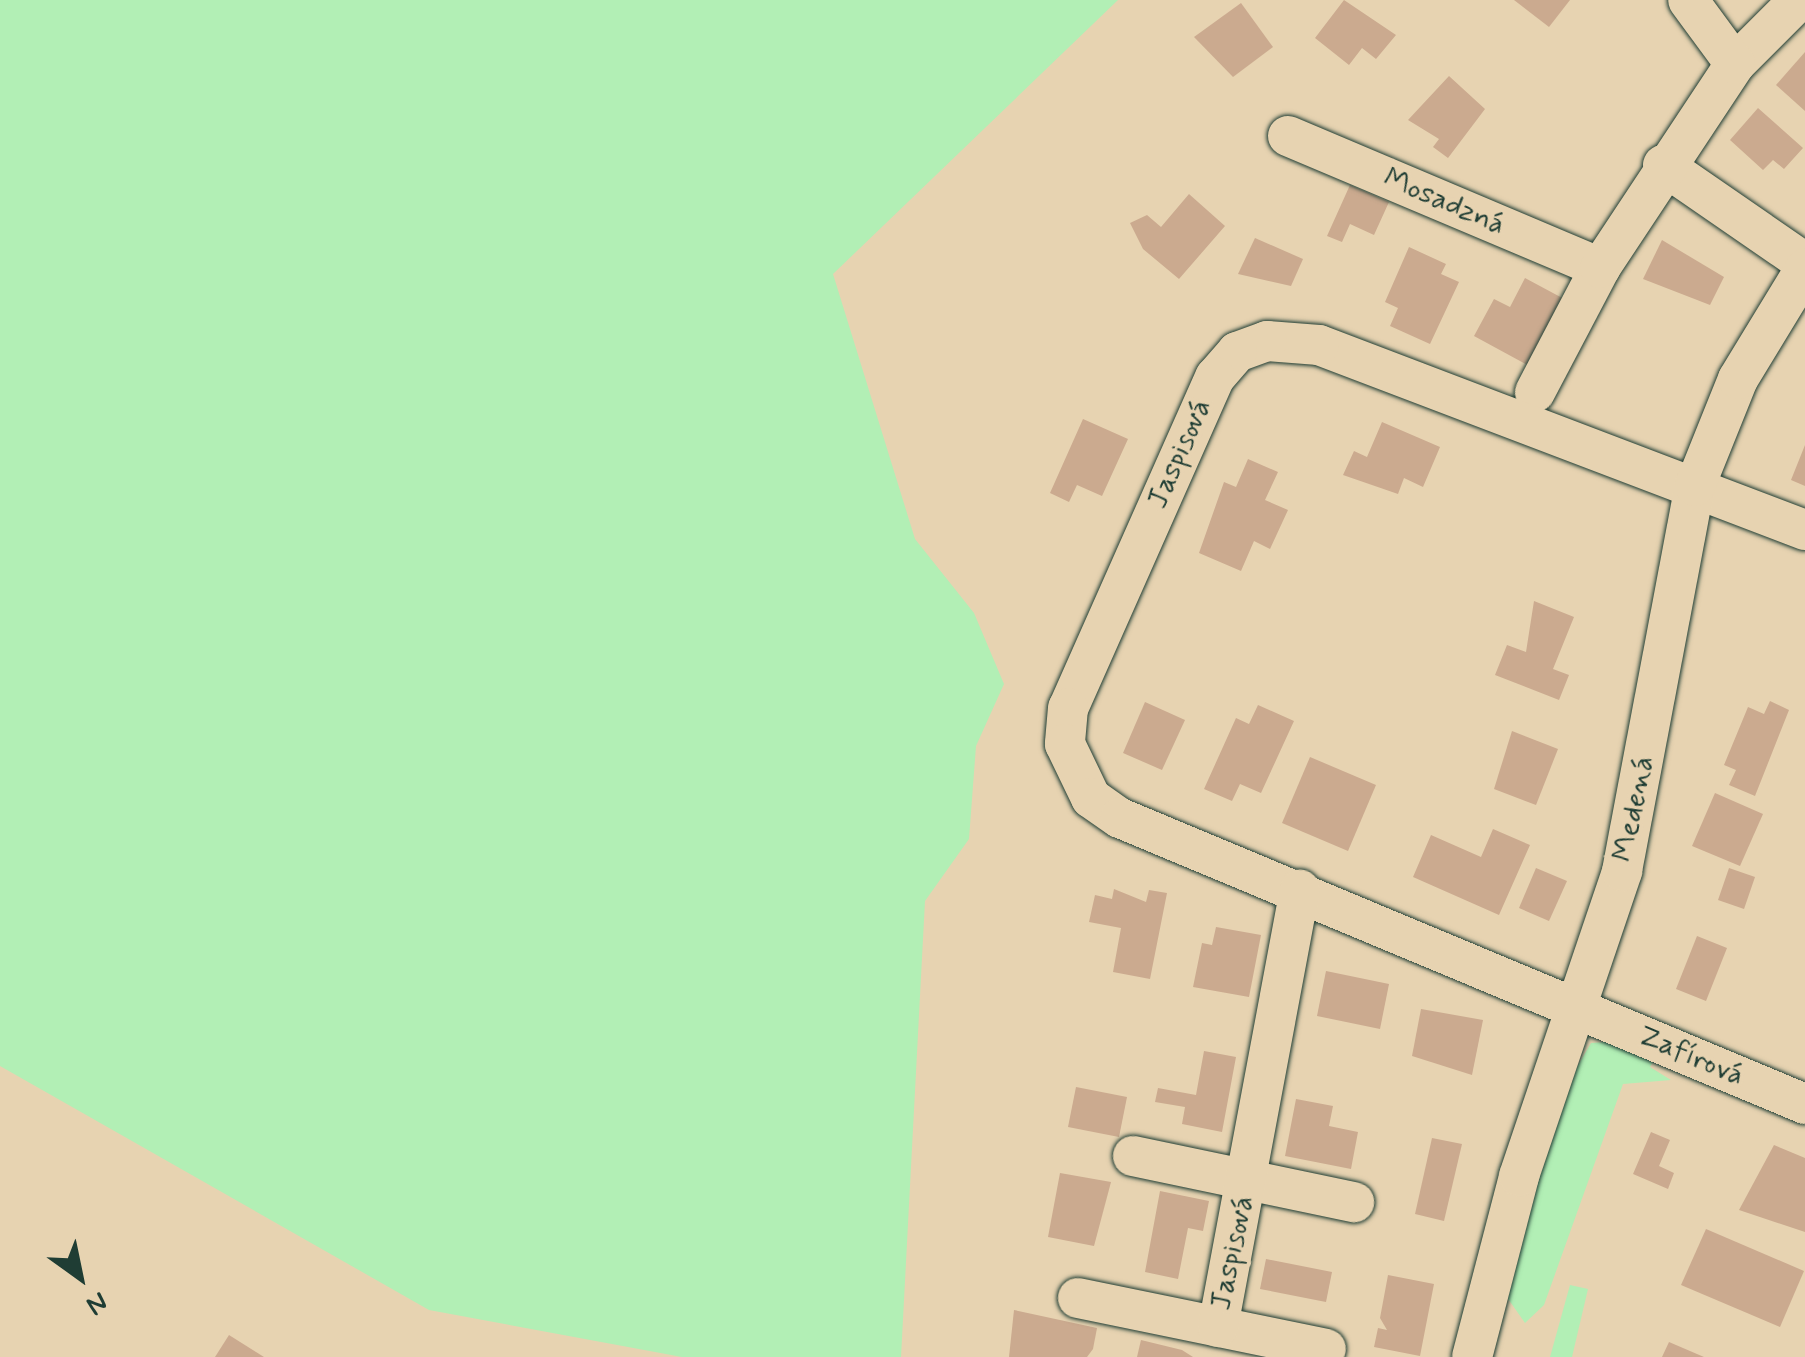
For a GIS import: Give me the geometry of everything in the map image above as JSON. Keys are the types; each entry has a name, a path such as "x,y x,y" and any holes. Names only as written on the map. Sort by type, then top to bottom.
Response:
{"street":[{"path":"1688,0 1735,64"},
{"path":"1535,392 1600,268 1664,165 1735,64 1793,6"},
{"name":"Mosadzná","path":"1288,136 1600,268"},
{"path":"1664,165 1805,266"},
{"name":"Medená","path":"1472,1357 1576,1008 1622,871 1695,486 1738,379 1805,266"},
{"name":"Jaspisová","path":"1576,1008 1120,818 1091,798 1065,744 1068,708 1215,377 1237,352 1266,341 1319,345 1805,530"},
{"name":"Jaspisová","path":"1218,1327 1300,890"},
{"name":"Zafírová","path":"1576,1008 1805,1104"},
{"name":"Jaspisová","path":"1133,1156 1354,1202"},
{"name":"Jaspisová","path":"1078,1298 1326,1349"}],"green space":[{"path":"0,0 1118,0 833,274 915,539 974,613 1004,684 976,746 969,839 925,901 901,1357 682,1357 429,1310 0,1066"},
{"path":"1605,1042 1655,1058 1650,1067 1671,1080 1623,1084 1544,1305 1525,1323 1504,1293 1538,1171 1570,1079 1591,1043"},
{"path":"1570,1285 1588,1289 1572,1357 1550,1357"}],"building":[{"path":"1344,0 1396,35 1376,59 1362,48 1349,65 1315,38"},
{"path":"1514,0 1570,0 1549,27"},
{"path":"1241,3 1273,47 1233,77 1194,37"},
{"path":"1805,52 1805,111 1776,85"},
{"path":"1449,76 1485,109 1448,158 1433,147 1439,139 1408,120"},
{"path":"1758,108 1803,148 1784,169 1773,160 1763,170 1730,140"},
{"path":"1350,185 1389,202 1374,235 1350,224 1342,242 1327,236"},
{"path":"1189,194 1225,226 1179,279 1143,249 1130,223 1147,215 1161,227"},
{"path":"1255,238 1303,259 1291,286 1238,274"},
{"path":"1662,240 1724,277 1710,305 1643,279"},
{"path":"1409,247 1446,264 1441,274 1459,282 1430,344 1390,326 1398,308 1385,302"},
{"path":"1525,278 1566,300 1531,367 1474,336 1494,299 1510,307"},
{"path":"1083,419 1128,439 1102,496 1077,485 1069,502 1050,493"},
{"path":"1382,422 1440,447 1423,487 1404,478 1398,494 1343,475 1354,451 1367,457"},
{"path":"1805,445 1805,486 1791,480"},
{"path":"1248,459 1278,472 1265,500 1288,510 1270,549 1254,541 1241,571 1199,553 1224,482 1236,487"},
{"path":"1534,601 1574,617 1553,669 1569,675 1559,700 1495,675 1507,645 1526,652"},
{"path":"1770,701 1789,710 1755,796 1729,785 1736,770 1724,765 1748,707 1764,714"},
{"path":"1145,702 1185,720 1162,770 1123,753"},
{"path":"1258,705 1294,721 1261,793 1240,784 1232,801 1204,789 1236,718 1249,724"},
{"path":"1512,731 1558,749 1536,805 1494,789"},
{"path":"1310,757 1376,785 1348,851 1282,823"},
{"path":"1715,793 1763,814 1740,866 1692,846"},
{"path":"1493,829 1530,845 1499,915 1413,877 1431,835 1481,857"},
{"path":"1536,868 1567,881 1549,921 1519,908"},
{"path":"1729,868 1755,877 1744,909 1718,900"},
{"path":"1114,889 1146,902 1149,890 1167,893 1150,979 1113,972 1121,928 1089,922 1095,895 1112,899"},
{"path":"1216,927 1261,935 1249,997 1193,987 1202,943 1212,945"},
{"path":"1697,936 1727,948 1706,1001 1676,989"},
{"path":"1326,971 1389,984 1380,1029 1317,1016"},
{"path":"1421,1009 1483,1020 1472,1075 1412,1056"},
{"path":"1204,1051 1236,1057 1222,1132 1182,1124 1185,1107 1155,1102 1158,1088 1196,1095"},
{"path":"1076,1087 1127,1097 1119,1137 1068,1127"},
{"path":"1296,1099 1333,1106 1329,1126 1358,1132 1351,1169 1285,1156"},
{"path":"1651,1132 1670,1140 1659,1166 1674,1173 1668,1189 1633,1174"},
{"path":"1432,1138 1462,1144 1444,1221 1415,1214"},
{"path":"1774,1145 1805,1158 1805,1232 1739,1210"},
{"path":"1060,1173 1111,1182 1094,1246 1048,1237"},
{"path":"1160,1191 1209,1201 1203,1231 1188,1228 1178,1279 1145,1272"},
{"path":"1706,1229 1804,1271 1780,1327 1681,1285"},
{"path":"1266,1259 1332,1272 1326,1302 1260,1289"},
{"path":"1388,1275 1434,1284 1420,1356 1374,1347 1378,1328 1387,1330 1380,1318"},
{"path":"1014,1310 1097,1328 1093,1349 1087,1357 1009,1357"},
{"path":"229,1335 264,1357 215,1357"},
{"path":"1141,1340 1182,1350 1193,1357 1137,1357"},
{"path":"1669,1342 1704,1357 1662,1357"}]}
